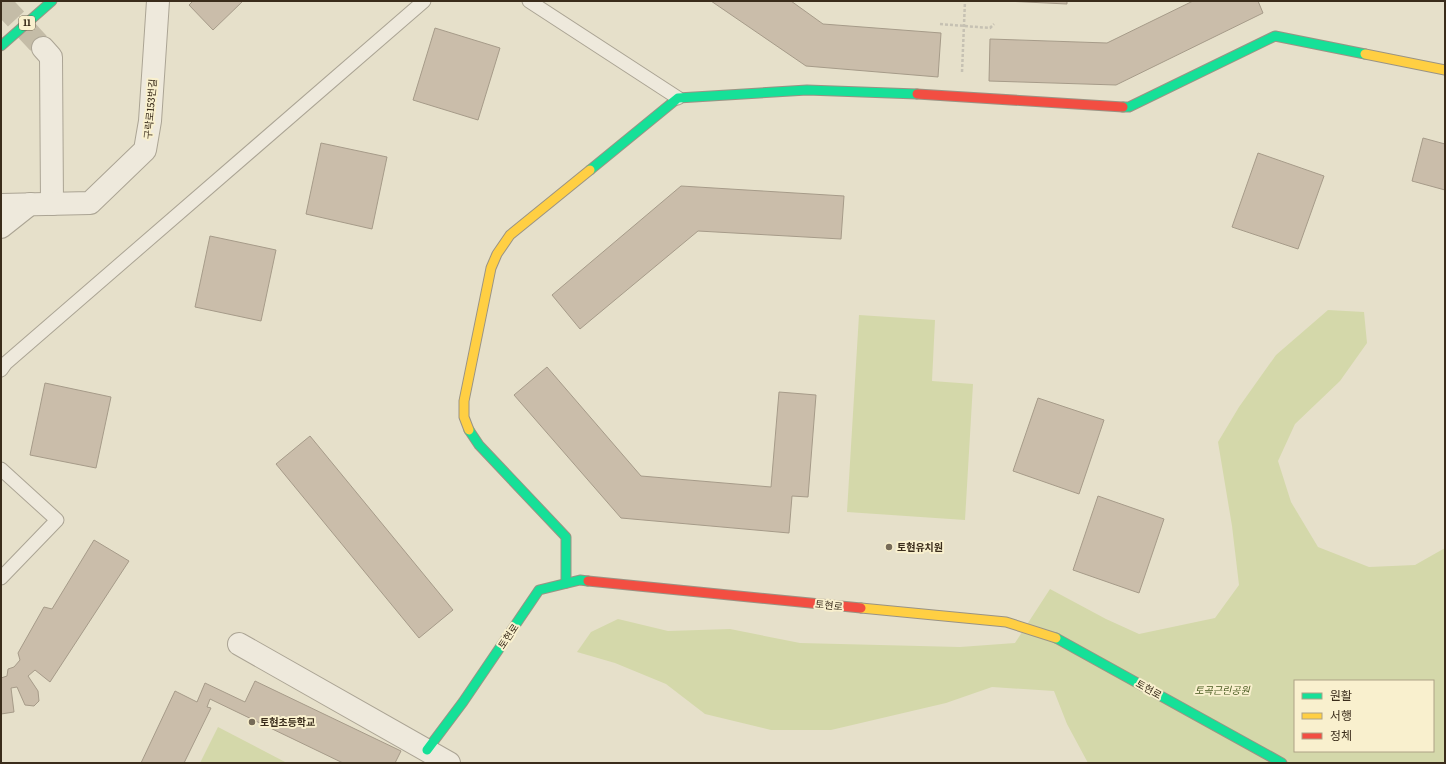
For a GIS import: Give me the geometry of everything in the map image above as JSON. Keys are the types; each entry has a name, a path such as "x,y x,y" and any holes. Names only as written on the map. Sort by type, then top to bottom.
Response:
{"main road":[{"name":"11","path":"1,46 52,1"},
{"path":"566,583 566,537 479,445 467,427 464,417 464,401 491,268 497,254 510,235 678,98 807,90 961,95 1129,107 1275,36 1445,70"},
{"name":"토현로","path":"427,750 539,590 580,580 1006,622 1058,639 1282,763"}],"street":[{"name":"구락로153번길","path":"1,205 90,203 145,150 150,121 158,1"},
{"path":"43,48 51,57 52,204"},
{"path":"1,227 30,204"},
{"path":"239,644 449,763"}],"lane":[{"path":"1,370 29,343 424,1"},
{"path":"529,1 678,98"},
{"path":"1,469 57,520 1,578"}],"path":[{"path":"961,95 965,1"},
{"path":"940,24 990,28 994,24"}],"green space":[{"name":"토곡근린공원","path":"1328,310 1364,312 1367,343 1340,381 1295,424 1278,461 1291,502 1318,547 1369,567 1415,565 1445,548 1445,763 1088,763 1067,724 1054,691 992,687 946,703 831,730 771,730 705,714 666,684 615,663 577,652 591,632 618,619 668,631 730,629 800,643 960,647 1015,643 1050,589 1106,619 1139,634 1215,618 1239,585 1232,526 1218,442 1239,407 1276,355"},
{"path":"859,315 935,320 932,381 973,384 965,520 847,512"},
{"path":"218,727 287,763 200,763"}],"building":[{"path":"193,1 243,1 213,30 189,5"},
{"path":"711,1 791,1 823,24 941,33 938,77 806,66"},
{"path":"1005,1 1067,1 1067,4"},
{"path":"1193,1 1258,1 1263,13 1116,85 989,81 990,39 1107,43"},
{"path":"435,28 500,48 478,120 413,100"},
{"path":"1423,138 1445,144 1445,190 1412,181"},
{"path":"321,143 387,157 372,229 306,214"},
{"path":"1258,153 1324,176 1298,249 1232,227"},
{"path":"681,186 844,196 841,239 698,231 580,329 552,295"},
{"path":"210,236 276,250 261,321 195,307"},
{"path":"547,367 641,476 771,487 779,392 816,395 808,497 792,496 789,533 621,518 514,395"},
{"path":"45,383 111,397 96,468 30,455"},
{"path":"1038,398 1104,420 1079,494 1013,471"},
{"path":"310,436 453,610 419,638 276,464"},
{"path":"1098,496 1164,519 1139,593 1073,570"},
{"path":"94,540 129,561 50,682 35,670 28,676 38,691 39,701 34,706 25,705 17,687 11,688 14,712 1,714 1,678 7,676 8,669 14,667 20,660 18,653 44,607 52,609"},
{"path":"255,681 401,751 395,763 343,763 210,699 207,707 211,708 184,763 141,763 175,691 197,702 205,683 245,702"}],"tunnel":[{"path":"1,3 43,48"}],"traffic: fast":[{"path":"1,46 52,1"},
{"path":"1123,107 1129,107 1275,36 1365,54"},
{"path":"590,170 678,98 807,90 917,94"},
{"path":"469,430 479,445 566,537 566,583"},
{"path":"427,750 463,702 539,590 580,580 588,581"},
{"path":"1056,638 1282,763"}],"traffic: slow":[{"path":"1365,54 1445,70"},
{"path":"469,430 464,417 464,401 491,268 497,254 510,235 590,170"},
{"path":"861,608 1006,622 1056,638"}],"traffic: jam":[{"path":"917,94 1123,107"},
{"path":"588,581 861,608"}],"place":[{"name":"토현유치원","path":"889,547"},
{"name":"토현초등학교","path":"252,722"}]}
